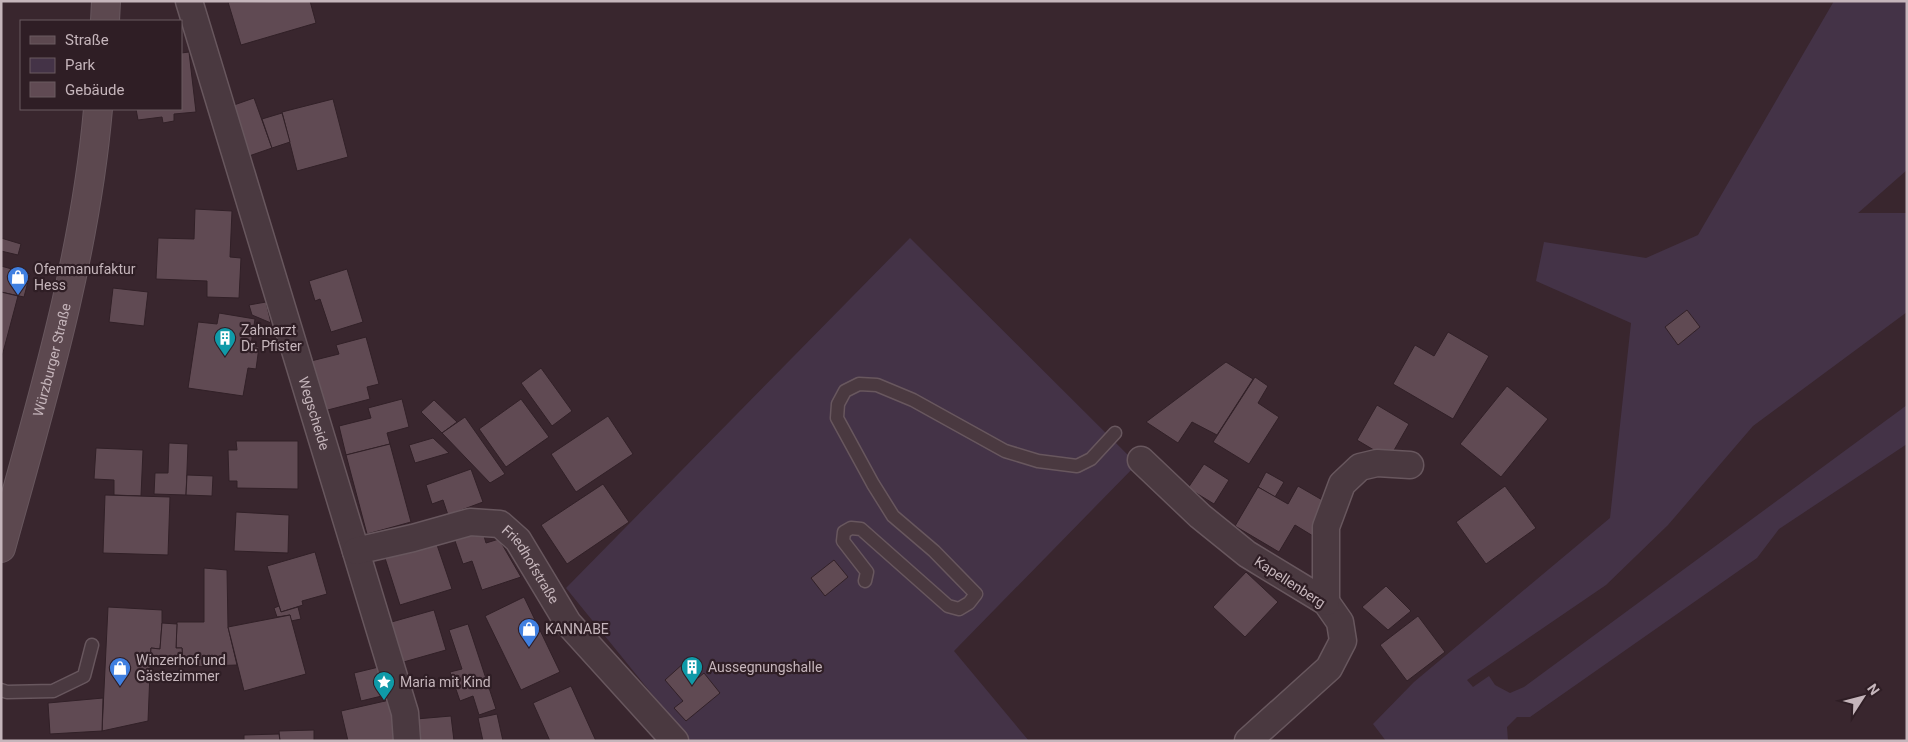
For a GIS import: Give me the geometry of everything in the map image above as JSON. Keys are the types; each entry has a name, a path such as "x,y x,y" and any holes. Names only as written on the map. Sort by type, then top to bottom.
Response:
{"street":[{"path":"105,20 106,1"},
{"name":"Wegscheide","path":"189,1 405,713 407,741"},
{"name":"Würzburger Straße","path":"1,548 72,282 87,205 98,110"},
{"name":"Kapellenberg","path":"1141,460 1200,516 1247,554 1326,602 1340,622 1343,640 1329,668 1248,741"},
{"path":"1326,602 1326,527 1342,484 1360,467 1377,463 1410,465"},
{"name":"Friedhofstraße","path":"356,551 470,522 500,524 518,540 568,624 674,741"}],"lane":[{"path":"865,580 867,572 843,540 844,532 851,528 860,529 948,606 959,609 969,603 976,594 934,551 893,516 837,418 838,404 845,391 859,384 877,385 913,400 1005,451 1038,461 1077,466 1091,459 1115,433"},
{"path":"1,690 7,692 53,691 84,676 92,645"}],"green space":[{"path":"1834,1 1907,1 1907,170 1858,213 1907,213 1907,312 1753,426 1668,525 1606,585 1467,680 1473,687 1489,676 1495,685 1510,693 1524,687 1907,405 1907,444 1779,529 1757,558 1530,717 1517,717 1507,727 1508,741 1386,741 1373,724 1414,682 1610,518 1631,323 1536,281 1544,242 1646,258 1698,235"},
{"path":"910,238 1137,464 954,651 1029,741 690,741 566,588"}],"building":[{"path":"310,1 316,23 241,45 228,2"},
{"path":"189,52 196,112 174,114 174,121 163,123 162,117 138,120 136,110 182,110 182,53"},
{"path":"254,98 272,148 249,156 231,106"},
{"path":"333,99 348,157 297,171 282,112"},
{"path":"282,113 290,142 272,148 262,119"},
{"path":"195,209 232,211 230,257 241,258 239,298 207,297 207,281 156,279 158,238 194,239"},
{"path":"1,238 21,244 18,255 1,251"},
{"path":"1,266 30,274 24,297 1,292"},
{"path":"347,269 363,322 331,332 320,299 315,301 309,281"},
{"path":"113,288 148,292 144,326 109,322"},
{"path":"1,292 18,296 1,360"},
{"path":"266,302 271,323 252,315 249,305"},
{"path":"1687,310 1700,327 1678,345 1665,327"},
{"name":"Zahnarzt Dr. Pfister","path":"219,313 255,319 251,345 259,347 256,369 248,368 243,396 188,388 198,322 217,324"},
{"path":"1448,332 1489,356 1453,419 1393,384 1415,345 1434,356"},
{"path":"366,337 379,384 367,387 370,399 320,412 307,362 339,354 336,345"},
{"path":"1226,362 1253,379 1217,435 1192,422 1178,443 1146,422"},
{"path":"541,368 572,411 552,426 521,383"},
{"path":"1255,377 1268,386 1258,403 1279,417 1249,464 1213,442"},
{"path":"1507,386 1548,419 1501,477 1460,444"},
{"path":"402,399 409,427 387,433 390,444 346,455 339,426 371,418 368,408"},
{"path":"521,399 549,437 506,467 479,429"},
{"path":"434,400 457,422 442,433 421,412"},
{"path":"1377,405 1409,424 1389,459 1357,440"},
{"path":"608,416 633,454 576,492 551,454"},
{"path":"465,417 505,474 490,483 442,433"},
{"path":"433,438 449,453 415,463 409,445"},
{"path":"236,441 298,441 298,489 237,488 237,481 229,481 228,450 237,450"},
{"path":"169,443 188,444 186,495 154,494 155,473 168,473"},
{"path":"390,444 411,522 367,534 346,455"},
{"path":"96,448 143,450 141,496 114,495 114,480 94,479"},
{"path":"1204,464 1229,480 1214,504 1188,488"},
{"path":"471,469 483,502 448,515 443,500 432,504 426,485"},
{"path":"1266,472 1284,482 1275,497 1258,487"},
{"path":"187,475 213,476 212,496 186,495"},
{"path":"603,484 629,522 567,564 541,525"},
{"path":"1298,486 1331,505 1313,536 1295,525 1279,552 1235,526 1258,487 1288,504"},
{"path":"1505,486 1536,528 1486,564 1456,522"},
{"path":"105,495 170,497 168,555 103,553"},
{"path":"236,512 289,515 288,553 234,551"},
{"path":"482,529 486,543 499,539 521,577 482,590 472,561 463,564 454,538"},
{"path":"435,539 452,589 400,605 384,555"},
{"path":"315,552 327,594 302,601 303,605 281,612 267,566"},
{"path":"834,560 848,577 825,596 811,578"},
{"path":"204,568 227,570 228,627 237,665 183,667 182,648 176,648 177,622 204,622"},
{"path":"1246,572 1278,602 1245,637 1213,607"},
{"path":"1386,586 1411,611 1388,630 1362,607"},
{"path":"524,597 560,672 521,690 485,616"},
{"path":"279,606 281,612 298,607 301,619 291,621 290,615 277,617 274,608"},
{"path":"108,607 162,610 162,623 160,649 151,648 148,721 102,731"},
{"path":"434,610 446,650 400,663 388,623"},
{"path":"290,615 306,674 244,691 228,627"},
{"path":"1418,616 1445,652 1407,681 1380,645"},
{"path":"162,623 177,624 176,648 182,648 183,665 150,664 151,648 160,649"},
{"path":"468,624 496,709 479,715 473,696 460,701 450,672 462,669 449,630"},
{"name":"Aussegnungshalle","path":"685,662 698,678 704,673 720,693 686,721 674,708 683,701 665,680"},
{"path":"383,666 390,694 361,701 354,673"},
{"path":"571,686 596,741 550,741 533,703"},
{"path":"103,698 102,731 50,734 48,703"},
{"path":"394,699 400,741 348,741 341,711"},
{"path":"497,714 503,741 483,741 478,718"},
{"path":"451,716 454,741 418,741 416,719"},
{"path":"314,730 314,741 280,741 279,731"},
{"path":"279,734 280,741 244,741 244,735"}],"place":[{"name":"Ofenmanufaktur Hess","path":"18,296"},
{"name":"Zahnarzt Dr. Pfister","path":"225,357"},
{"name":"KANNABE","path":"529,648"},
{"name":"Aussegnungshalle","path":"692,686"},
{"name":"Winzerhof und Gästezimmer","path":"120,687"},
{"name":"Maria mit Kind","path":"384,701"}]}
